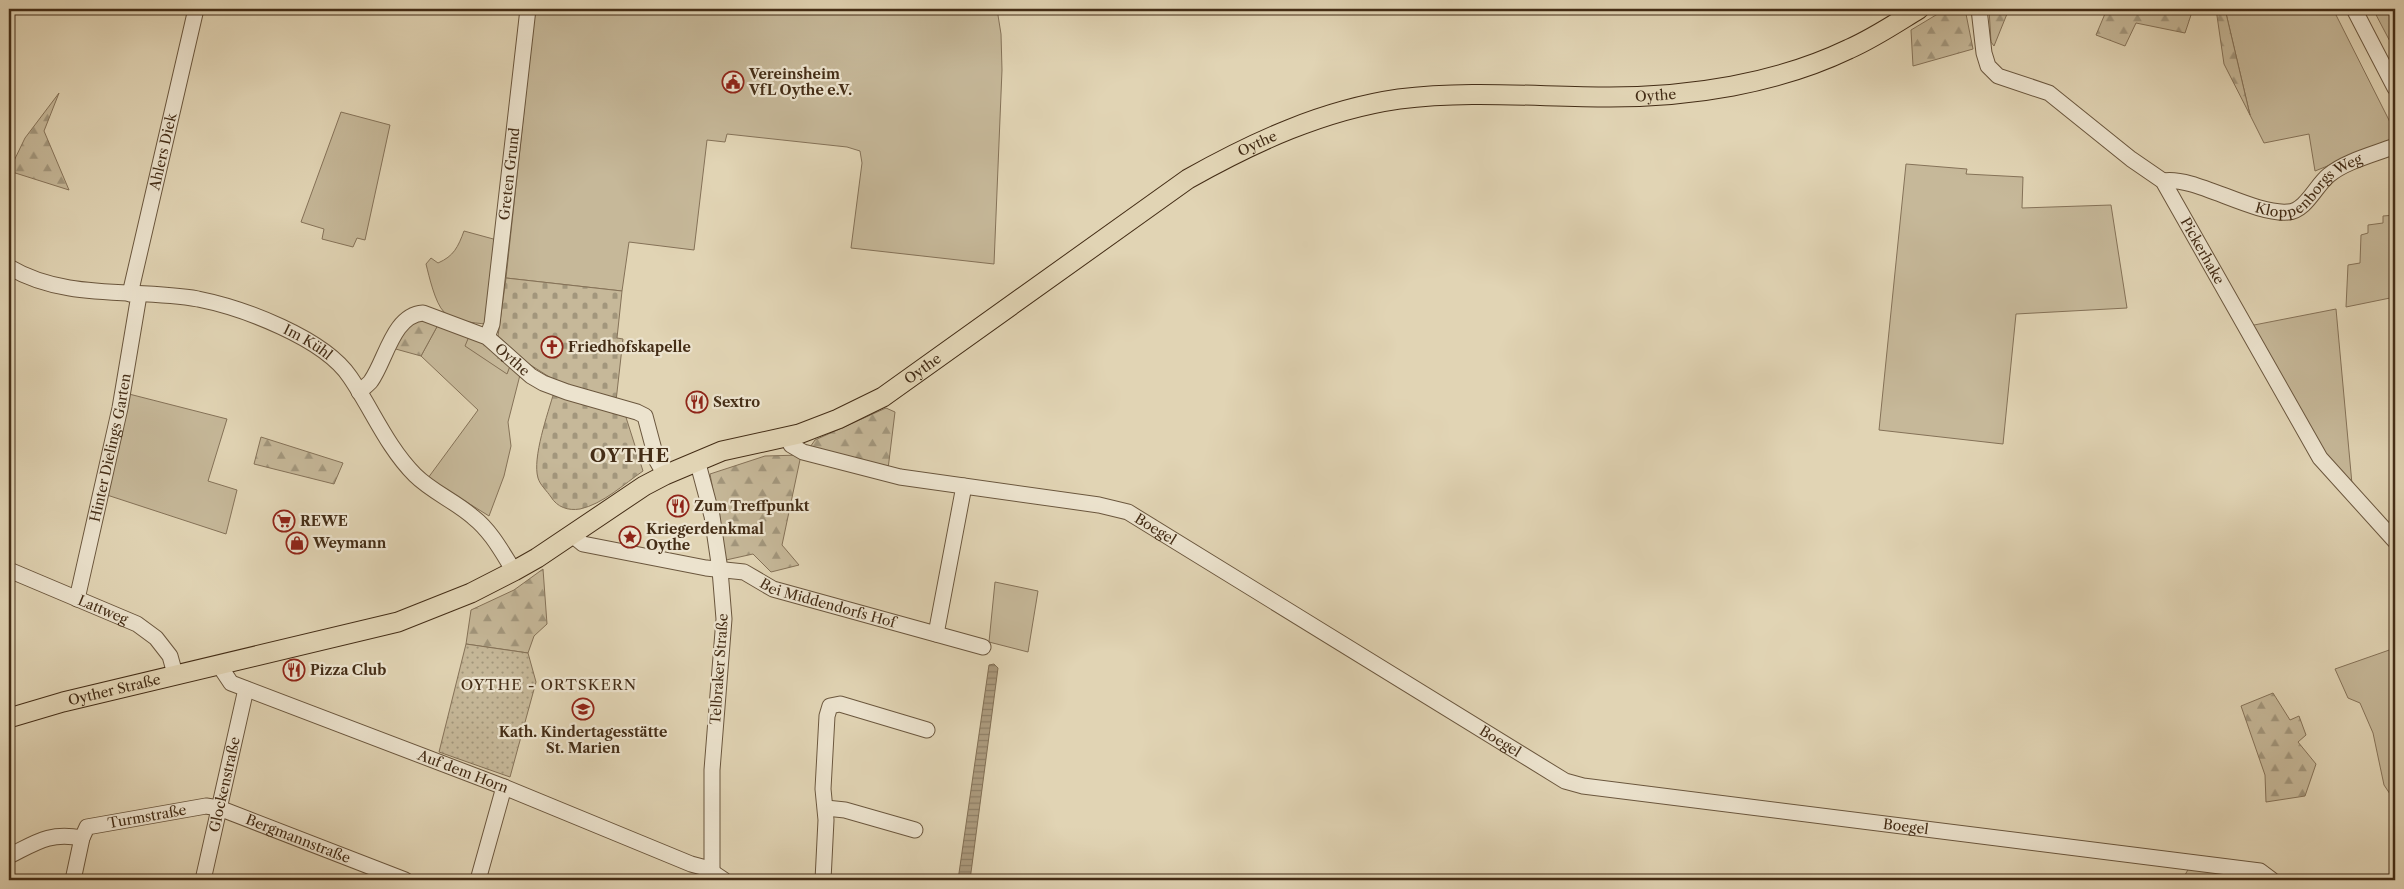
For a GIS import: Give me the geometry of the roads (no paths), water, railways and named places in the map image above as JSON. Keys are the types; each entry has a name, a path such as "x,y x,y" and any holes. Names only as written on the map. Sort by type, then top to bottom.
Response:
{"main road":[{"name":"Oythe","path":"219,665 398,622 472,593 514,571 572,535 644,486 665,475 722,451 787,436 838,419 883,396 1188,179 1236,152 1283,130 1349,109 1399,99 1452,95 1655,96 1720,90 1782,74 1848,50 1919,9"},
{"name":"Oyther Straße","path":"9,718 63,702 174,674 219,665"}],"street":[{"name":"Ahlers Diek","path":"135,295 196,9"},
{"name":"Greten Grund","path":"487,337 492,324 528,9"},
{"name":"Pickerhake","path":"1978,9 1984,53 1988,66 1998,76 2049,94 2131,159 2163,181 2320,458 2395,541"},
{"path":"2354,9 2395,88"},
{"name":"Kloppenborgs Weg","path":"2163,181 2187,184 2254,206 2287,213 2302,206 2329,174 2395,146"},
{"name":"Im Kühl","path":"9,267 36,279 62,287 195,299 226,305 263,319 324,350 338,361 373,416 414,474 428,487 473,516 488,531 514,571"},
{"name":"Hinter Dielings Garten","path":"77,598 120,408 135,295"},
{"name":"Oythe","path":"359,392 370,381 403,322 413,314 422,313 487,337 531,376 543,383 645,416 657,461 665,475"},
{"name":"Boegel","path":"787,436 791,445 804,452 887,475 1113,508 1140,517 1565,781 1583,786 2242,869 2260,872 2272,880"},
{"name":"Telbraker Straße","path":"697,460 708,494 720,570 724,619 712,770 716,878"},
{"path":"936,634 964,486"},
{"path":"572,535 583,544 720,570"},
{"name":"Lattweg","path":"9,570 137,624 156,638 170,656 174,674"},
{"name":"Bei Middendorfs Hof","path":"720,570 744,572 773,589 983,647"},
{"name":"Auf dem Horn","path":"219,665 231,683 504,787 691,864 706,868 716,878"},
{"name":"Glockenstraße","path":"203,880 246,689"},
{"path":"822,880 826,808 823,789 827,716 830,706 840,704 928,730"},
{"path":"478,880 504,787"},
{"name":"Turmstraße","path":"82,838 87,827 97,824 206,806 219,808"},
{"name":"Bergmannstraße","path":"219,808 405,880"},
{"path":"826,808 844,810 915,830"},
{"path":"15,853 46,837 63,834 82,838 73,880"}],"place":[{"name":"Vereinsheim VfL Oythe e.V.","path":"733,82"},
{"name":"Friedhofskapelle","path":"552,347"},
{"name":"Sextro","path":"697,402"},
{"name":"Zum Treffpunkt","path":"678,506"},
{"name":"REWE","path":"284,521"},
{"name":"Kriegerdenkmal Oythe","path":"630,537"},
{"name":"Weymann","path":"297,543"},
{"name":"Pizza Club","path":"294,670"},
{"name":"Kath. Kindertagesstätte St. Marien","path":"583,709"}],"district":[{"name":"OYTHE","path":"630,455"},
{"name":"OYTHE - ORTSKERN","path":"549,685"}]}
